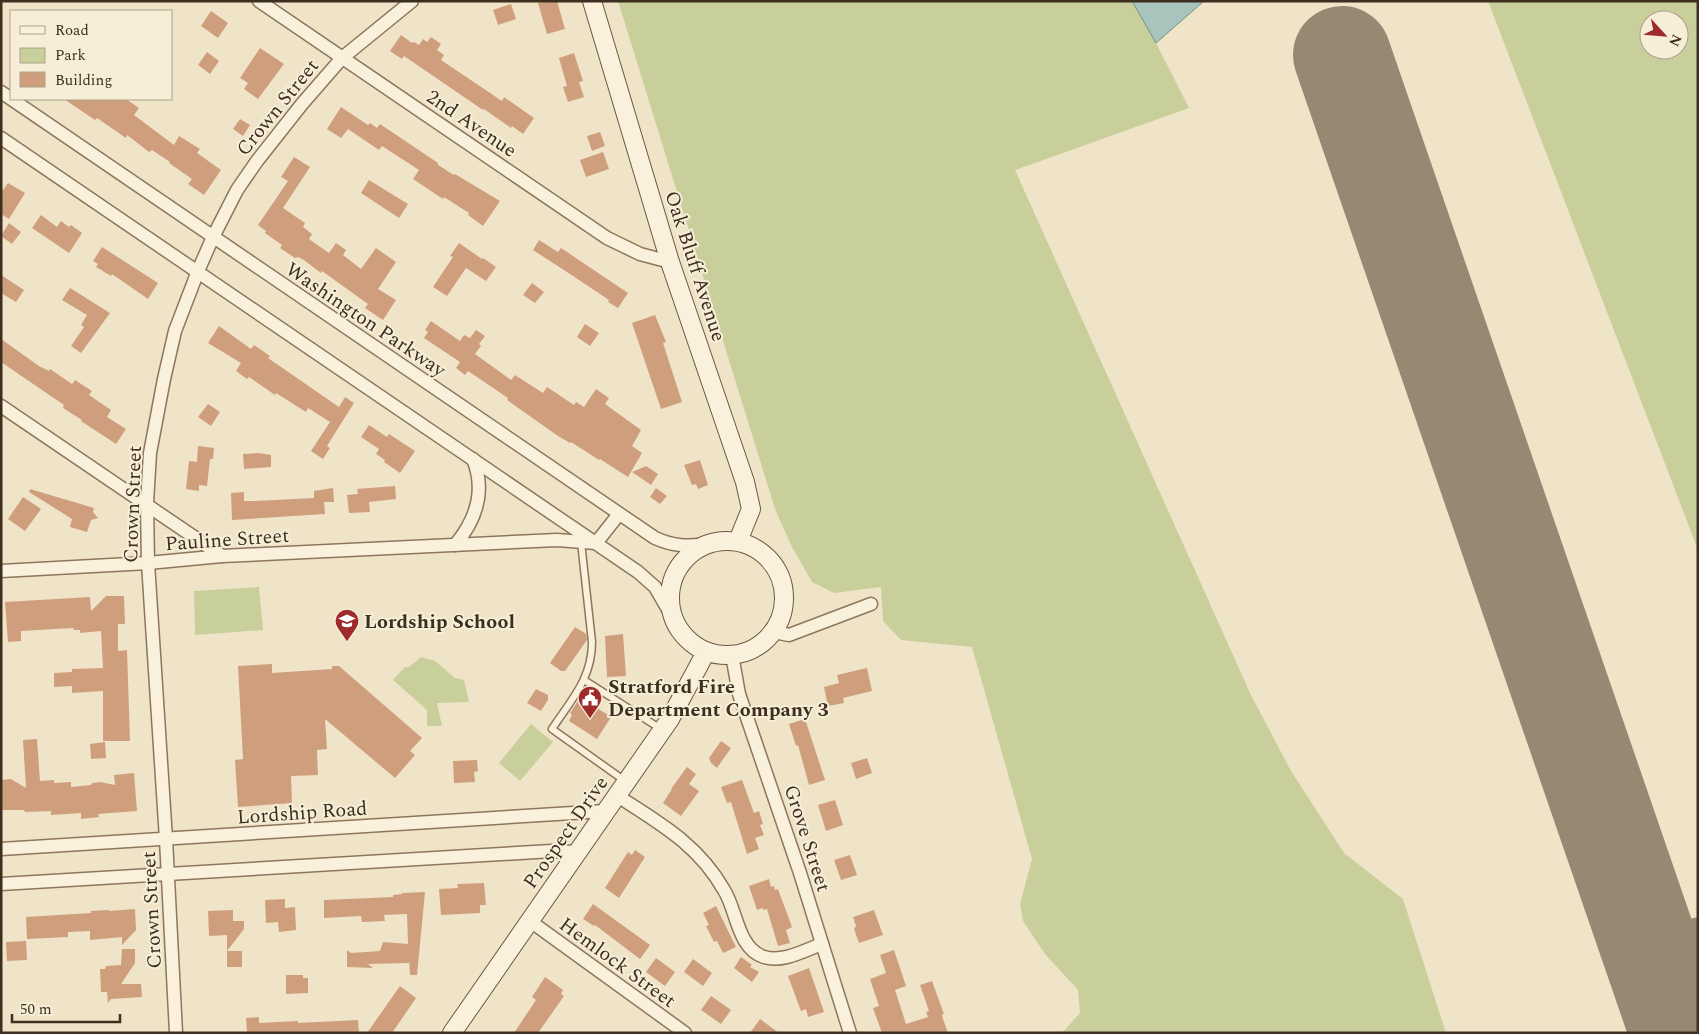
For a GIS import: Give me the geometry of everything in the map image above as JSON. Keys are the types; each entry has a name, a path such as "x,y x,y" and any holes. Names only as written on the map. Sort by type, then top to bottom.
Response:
{"main road":[{"name":"Oak Bluff Avenue","path":"592,1 670,262 745,482 750,509 738,541"},
{"path":"738,541 754,547 767,556 777,569 783,584 785,601 782,617 774,632 763,644 748,652 719,655 706,652 692,644 681,632 673,618 670,596 675,574 688,556 707,544 738,541"},
{"name":"Prospect Drive","path":"452,1033 662,729 706,652"}],"street":[{"name":"2nd Avenue","path":"259,1 607,238 640,254 670,262"},
{"name":"Crown Street","path":"176,1033 146,504 150,453 164,379 175,332 212,237 237,190 256,161 342,58 385,21 412,1"},
{"name":"Washington Parkway","path":"13,100 655,538 669,544 689,547 707,544"},
{"path":"1,138 473,459 581,537"},
{"path":"1,406 222,556"},
{"path":"455,545 466,532 478,500 479,472 473,459"},
{"path":"619,514 596,542 638,572 655,587 673,618"},
{"name":"Pauline Street","path":"1,571 148,563 222,556 557,540 581,537 596,542"},
{"path":"774,632 789,635 871,604"},
{"name":"Grove Street","path":"732,655 739,694 800,873 850,1033"},
{"path":"621,788 685,841 701,858 725,890 743,936 749,947 755,952 763,957 784,958 822,944"},
{"name":"Lordship Road","path":"1,849 605,812"},
{"path":"1,884 576,852"},
{"name":"Hemlock Street","path":"530,921 685,1033"}],"lane":[{"path":"581,537 592,657 584,680 552,729 621,788"},
{"path":"584,680 662,729"}],"green space":[{"path":"618,1 1132,1 1189,108 1015,170 1251,695 1291,771 1344,853 1403,899 1446,1033 1062,1033 1080,1013 1078,990 1045,954 1023,921 1020,904 1032,859 972,647 901,640 883,621 881,587 834,593 812,582 792,547 775,509"},
{"path":"1488,1 1698,1 1698,550"},
{"path":"259,587 263,630 195,635 194,591"},
{"path":"421,657 435,661 455,678 464,680 469,702 437,703 442,726 427,726 427,710 393,680 405,667 409,667"},
{"path":"531,724 553,742 520,781 499,763"}],"water":[{"path":"1132,1 1204,1 1156,43"}],"building":[{"path":"557,1 565,29 547,34 538,3"},
{"path":"511,4 516,19 498,25 493,10"},
{"path":"211,11 228,23 218,38 201,26"},
{"path":"401,35 412,43 414,42 419,45 423,39 427,42 431,37 441,44 437,50 444,55 441,60 502,101 504,97 534,118 523,134 483,110 404,56 402,59 390,51"},
{"path":"260,48 284,64 258,99 244,89 248,83 240,78"},
{"path":"207,52 219,61 210,74 198,65"},
{"path":"574,53 583,81 579,82 584,97 568,102 563,87 567,86 559,58"},
{"path":"65,100 127,100 139,108 134,115 174,145 179,136 200,149 197,153 221,170 204,195 188,184 192,179 170,162 152,150 149,152 127,135 126,138 97,118 95,120"},
{"path":"341,107 368,125 370,123 377,128 380,124 438,163 438,165 500,201 483,226 468,215 469,213 444,197 443,199 413,179 419,170 382,146 379,150 348,129 341,138 327,129"},
{"path":"240,119 250,125 243,136 233,129"},
{"path":"600,132 605,146 592,151 587,136"},
{"path":"603,152 609,169 586,177 580,160"},
{"path":"294,157 310,167 283,208 305,223 303,227 312,234 309,239 329,253 336,243 346,250 343,255 361,269 376,248 396,262 378,289 396,300 383,320 365,308 368,304 322,271 321,273 304,260 298,257 295,258 280,248 282,245 265,233 266,231 258,225 288,181 281,177"},
{"path":"369,180 408,204 399,218 361,193"},
{"path":"8,183 25,193 9,219 1,214 1,193"},
{"path":"41,215 57,227 61,221 82,233 69,253 32,228"},
{"path":"9,223 21,232 12,244 1,236"},
{"path":"539,240 558,252 561,248 628,293 618,308 608,302 609,300 533,250"},
{"path":"459,243 496,267 486,281 466,268 447,296 433,287 453,257 450,256"},
{"path":"102,247 158,283 148,299 112,274 111,276 96,267 98,264 93,261"},
{"path":"1,275 24,290 16,302 1,293"},
{"path":"532,283 544,292 535,303 523,295"},
{"path":"70,288 110,313 81,353 71,346 84,327 81,325 87,315 62,300"},
{"path":"655,315 666,342 663,343 682,402 661,409 632,323"},
{"path":"431,321 460,341 464,335 470,338 476,330 485,336 475,354 511,380 515,375 543,393 547,387 574,405 576,402 584,407 596,389 609,398 605,404 641,430 632,446 642,453 628,477 558,436 507,400 508,398 468,371 465,375 456,368 460,362 424,338 428,332 425,330"},
{"path":"585,324 599,333 590,346 577,337"},
{"path":"219,326 251,349 254,345 270,356 268,358 339,407 345,397 354,403 327,446 330,448 323,459 311,451 330,422 308,408 306,412 236,371 241,363 208,343"},
{"path":"1,339 39,366 49,371 50,369 72,384 75,380 92,391 89,395 111,410 107,417 126,429 116,444 81,421 63,408 64,405 1,362"},
{"path":"208,404 220,412 211,426 198,417"},
{"path":"369,425 387,437 389,434 415,451 400,473 376,454 379,449 361,437"},
{"path":"198,446 214,448 213,459 210,459 207,486 199,485 199,491 186,489 189,461 197,462"},
{"path":"258,453 271,455 271,467 244,469 243,454"},
{"path":"700,460 708,485 698,489 696,484 692,485 684,465"},
{"path":"646,466 658,474 651,485 632,472"},
{"path":"395,486 396,499 369,502 370,512 349,513 347,495 358,494 357,489"},
{"path":"333,488 334,502 324,502 325,514 232,520 231,493 244,492 244,501 255,501 314,498 314,491"},
{"path":"656,488 667,496 660,504 650,497"},
{"path":"30,489 94,508 93,512 98,518 91,520 87,532 70,527 72,519 29,492"},
{"path":"23,497 41,509 25,531 8,519"},
{"path":"106,596 124,596 125,624 118,624 118,651 127,650 130,741 103,741 103,691 72,693 72,686 54,687 54,673 72,672 72,669 103,668 101,631 80,633 80,630 74,630 73,628 21,631 21,641 8,642 5,602 90,597 91,611"},
{"path":"575,627 586,634 587,640 565,671 561,671 550,663"},
{"path":"623,634 626,676 607,677 605,636"},
{"path":"272,664 272,673 332,669 332,666 339,666 422,738 410,751 415,755 395,778 325,719 327,749 317,750 318,775 291,776 292,803 238,807 235,760 243,759 238,666"},
{"path":"867,668 872,691 843,698 844,703 828,706 824,687 839,683 837,675"},
{"path":"536,689 548,695 548,700 541,711 527,703"},
{"name":"Stratford Fire Department Company 3","path":"583,699 611,717 597,739 569,721 572,715 570,713 578,701 581,703"},
{"path":"805,719 825,780 809,785 798,745 796,746 789,724"},
{"path":"37,739 40,781 54,780 54,783 71,782 71,787 100,782 115,785 114,775 134,773 137,811 98,814 99,817 81,819 81,813 51,815 51,811 25,812 24,810 1,810 1,780 11,779 26,788 23,740"},
{"path":"721,741 731,748 717,768 711,763 709,758"},
{"path":"105,742 106,758 91,759 90,744"},
{"path":"867,758 872,773 856,779 851,763"},
{"path":"477,760 478,771 474,772 475,782 454,783 453,761"},
{"path":"687,767 696,774 689,784 699,791 681,816 663,803"},
{"path":"742,780 754,813 759,811 763,824 760,825 764,835 755,838 759,849 747,854 731,802 727,803 721,787"},
{"path":"835,800 843,825 826,831 818,805"},
{"path":"635,850 645,857 619,898 605,888 628,852 632,855"},
{"path":"850,855 857,875 841,880 834,860"},
{"path":"769,879 771,887 774,886 775,890 778,889 792,927 786,930 790,943 778,946 767,909 757,910 749,886"},
{"path":"484,883 486,905 480,905 480,913 441,915 439,889 458,888 457,884"},
{"path":"425,892 417,975 410,975 409,959 409,963 368,964 373,968 347,967 347,950 351,953 380,951 383,942 408,944 407,914 384,915 385,921 362,922 361,916 324,918 324,900 393,897 393,895 402,893"},
{"path":"285,899 285,908 295,907 296,930 279,932 278,922 266,923 265,900"},
{"path":"593,904 650,945 640,959 595,925 583,919"},
{"path":"716,906 736,947 723,953 717,941 714,942 706,926 709,925 703,913"},
{"path":"135,909 136,930 122,945 122,937 90,940 90,931 68,932 68,937 27,939 26,917"},
{"path":"233,910 233,921 244,921 244,929 227,951 227,935 209,936 208,911"},
{"path":"874,910 883,935 859,943 854,929 856,926 853,917"},
{"path":"26,941 27,960 7,961 6,942"},
{"path":"122,949 135,949 135,963 121,984 141,984 142,997 111,999 108,1003 107,992 101,992 100,969 105,969 106,966 121,965"},
{"path":"894,950 906,986 895,990 906,1024 928,1017 926,1012 929,1011 920,985 932,981 944,1014 942,1014 943,1019 948,1033 882,1033 873,1008 879,1006 870,979 886,973 880,955"},
{"path":"227,951 242,951 242,967 227,967"},
{"path":"741,957 752,965 750,967 759,972 752,982 734,968"},
{"path":"656,958 675,972 665,986 646,972"},
{"path":"693,959 712,973 703,986 684,972"},
{"path":"809,968 824,1012 808,1017 806,1009 801,1011 788,976"},
{"path":"286,975 303,975 303,978 308,978 308,993 286,994"},
{"path":"545,977 563,990 561,994 564,996 538,1033 514,1033 536,1000 532,997"},
{"path":"400,986 416,998 392,1033 367,1033"},
{"path":"711,996 731,1010 721,1024 701,1010"},
{"path":"259,1017 259,1023 358,1020 359,1033 247,1033 246,1018"},
{"path":"760,1019 779,1033 750,1033"}],"taxiway":[{"path":"1641,919 1662,937 1675,941 1690,940"},
{"path":"1664,989 1666,970 1671,956 1681,945 1698,937"}],"runway":[{"path":"1342,55 1679,1033"}],"place":[{"name":"Lordship School","path":"347,642"},
{"name":"Stratford Fire Department Company 3","path":"590,719"}]}
